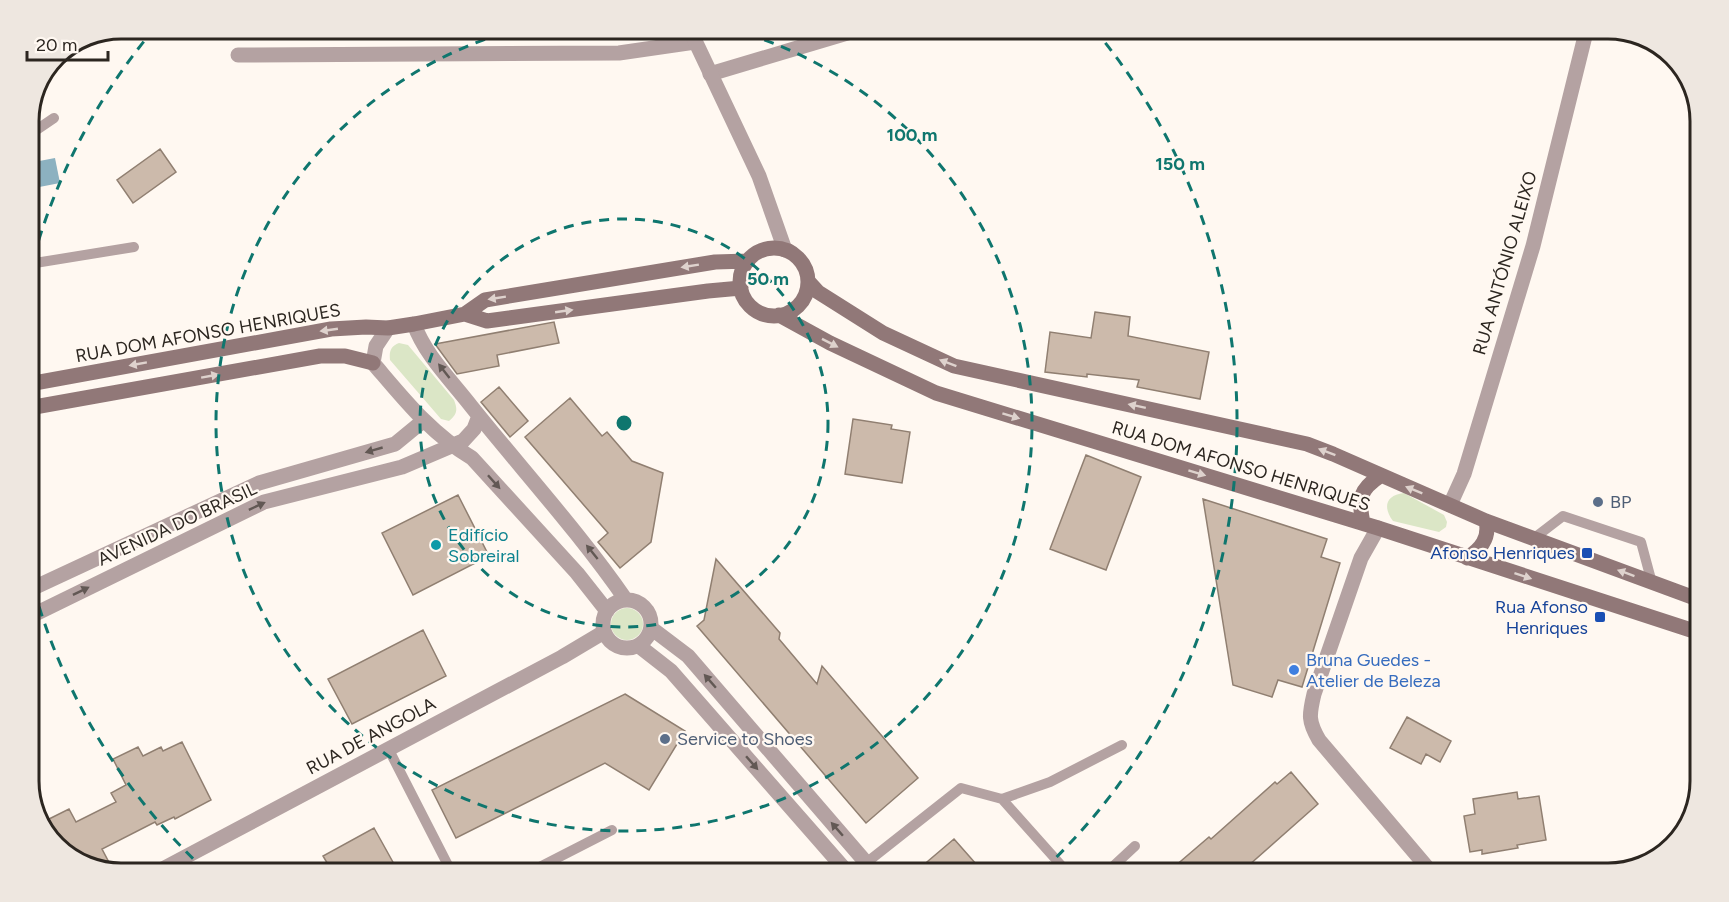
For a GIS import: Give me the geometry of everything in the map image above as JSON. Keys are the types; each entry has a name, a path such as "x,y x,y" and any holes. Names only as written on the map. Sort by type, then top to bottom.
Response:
{"main road":[{"name":"RUA DOM AFONSO HENRIQUES","path":"39,382 331,329 388,328 414,324 465,314 485,300 715,262 748,261 765,249 775,248 785,250 802,262 808,281 818,292 883,333 954,366 1279,437 1333,454 1486,521 1690,596"},
{"path":"741,288 740,279 748,261"},
{"path":"779,315 796,307 807,291 808,281"},
{"name":"RUA DOM AFONSO HENRIQUES","path":"465,314 487,321 741,288 744,298 751,306 769,315 779,315 830,343 936,393 1363,523 1690,630"},
{"path":"39,406 320,356 345,356 373,363"},
{"path":"1363,523 1360,508 1361,494 1369,483 1380,476"},
{"path":"1467,558 1483,546 1486,537 1486,521"}],"street":[{"path":"238,56 619,53 676,39"},
{"path":"694,39 759,176 785,250"},
{"path":"710,74 817,39"},
{"name":"RUA ANTÓNIO ALEIXO","path":"1450,505 1464,474 1533,246 1584,39"},
{"path":"414,324 421,342 596,557 626,600"},
{"path":"388,328 376,346 373,363 423,421 450,445 472,458 577,573 607,611"},
{"name":"AVENIDA DO BRASIL","path":"39,612 264,502 402,467 463,441 474,429 479,416"},
{"name":"AVENIDA DO BRASIL","path":"39,585 259,483 394,444 423,421"},
{"path":"1378,528 1361,558 1314,694 1310,713 1311,726 1319,740 1424,863"},
{"path":"626,600 642,605 651,619 651,628 649,635 639,646 625,648 613,644 604,633 604,618 612,605 626,600"},
{"path":"651,628 688,656 866,863"},
{"name":"RUA DE ANGOLA","path":"174,863 604,633"},
{"path":"639,646 671,671 839,863"}],"lane":[{"path":"39,128 54,118"},
{"path":"39,262 134,247"},
{"path":"1533,539 1563,516 1641,542 1652,583"},
{"path":"1002,800 1050,782 1122,745"},
{"path":"388,748 447,863"},
{"path":"876,863 961,788 1002,800 1059,863"},
{"path":"548,863 612,830"},
{"path":"1117,863 1135,846"}],"green space":[{"path":"399,343 408,345 454,400 456,412 449,421 441,419 390,360 391,349"},
{"path":"1404,493 1444,515 1447,522 1446,527 1439,532 1393,521 1388,511 1388,503 1393,496"},
{"path":"627,608 638,613 643,624 638,635 627,640 616,635 611,624 616,613"}],"water":[{"path":"55,158 60,183 39,187 39,161"}],"building":[{"path":"160,149 176,172 133,203 117,180"},
{"path":"1095,312 1130,317 1128,336 1209,352 1200,399 1137,387 1139,380 1045,372 1050,332 1091,338"},
{"path":"554,322 559,343 497,355 499,366 457,374 435,344"},
{"path":"499,387 528,421 510,437 481,402"},
{"path":"570,398 602,436 607,432 632,461 663,473 651,542 620,568 598,542 608,533 525,437"},
{"path":"853,419 892,425 891,429 910,432 902,483 845,474"},
{"path":"1086,455 1141,477 1106,570 1050,549"},
{"name":"Edifício Sobreiral","path":"458,495 489,556 413,595 382,533"},
{"path":"1203,499 1327,539 1321,557 1340,563 1302,687 1278,680 1272,697 1233,685"},
{"path":"716,559 780,633 779,639 817,684 822,666 918,778 866,823 697,626 704,620"},
{"path":"423,630 446,676 352,724 328,679"},
{"path":"625,694 685,731 649,790 605,763 456,838 432,790"},
{"path":"1407,717 1451,741 1440,762 1426,754 1421,764 1390,748"},
{"path":"182,742 211,800 175,819 174,817 157,825 155,822 102,849 108,861 85,855 59,835 48,819 69,809 76,822 116,802 111,793 126,785 113,759 138,747 143,756 161,747 163,751"},
{"path":"1291,772 1318,804 1251,863 1179,863 1209,837 1211,839 1275,782 1277,784"},
{"path":"1517,792 1518,799 1539,796 1546,840 1517,845 1518,848 1482,854 1482,850 1470,852 1464,816 1475,814 1473,799"},
{"path":"374,828 393,863 327,863 323,856"},
{"path":"954,839 975,863 926,863"}],"place":[{"name":"BP","path":"1598,502"},
{"name":"Edifício Sobreiral","path":"436,545"},
{"name":"Afonso Henriques","path":"1587,553"},
{"name":"Rua Afonso Henriques","path":"1600,617"},
{"name":"Bruna Guedes - Atelier de Beleza","path":"1294,670"},
{"name":"Service to Shoes","path":"665,739"}]}
